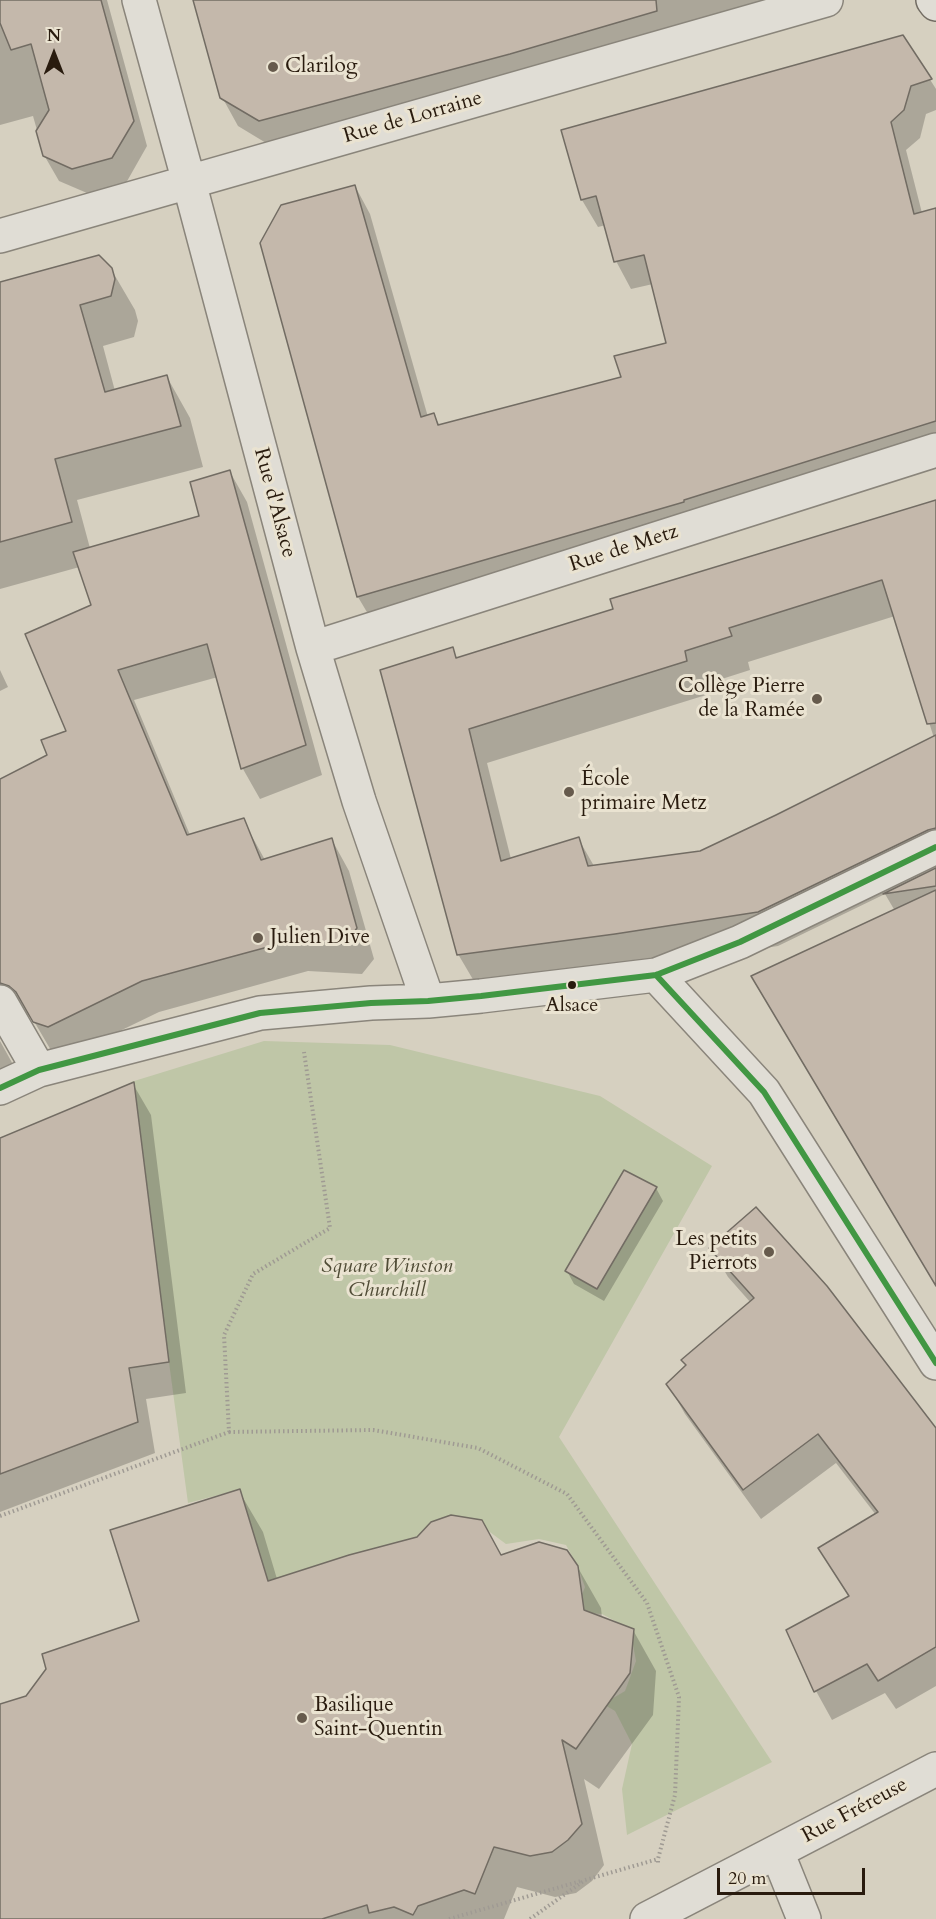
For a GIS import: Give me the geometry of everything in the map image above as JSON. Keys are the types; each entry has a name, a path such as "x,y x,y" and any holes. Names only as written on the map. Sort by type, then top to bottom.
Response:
{"street":[{"name":"Rue d'Alsace","path":"139,0 313,648 359,801 428,1001"},
{"name":"Rue de Lorraine","path":"0,236 826,0"},
{"path":"933,0 936,4"},
{"name":"Rue de Metz","path":"313,648 936,450"},
{"path":"0,1088 39,1070 260,1013 371,1003 428,1001 656,975 740,942 936,848"},
{"path":"656,975 764,1092 936,1363"},
{"path":"0,1002 39,1070"},
{"name":"Rue Fréreuse","path":"653,1916 936,1769"},
{"path":"777,1852 804,1919"}],"path":[{"path":"229,1432 224,1335 253,1274 330,1228 302,1042"},
{"path":"0,1516 229,1432 373,1430 478,1448 567,1494 647,1603 679,1697 675,1795 658,1859 653,1916"},
{"path":"449,1919 658,1859"},
{"path":"530,1919 585,1880"}],"green space":[{"name":"Square Winston Churchill","path":"264,1041 390,1045 600,1096 712,1166 559,1437 772,1762 627,1835 622,1789 632,1744 615,1711 603,1704 625,1691 636,1661 630,1629 602,1614 575,1612 585,1587 566,1545 539,1539 506,1544 471,1518 441,1518 431,1534 424,1529 421,1534 426,1540 268,1582 238,1490 188,1503 131,1082"}],"building":[{"path":"0,0 101,0 134,121 112,158 72,169 43,156 36,131 49,110 31,44 11,50 0,23"},
{"path":"193,0 656,0 657,11 510,54 259,121 220,98"},
{"path":"903,35 932,79 911,86 904,110 891,122 914,214 936,208 936,421 684,500 684,502 357,597 260,243 281,205 355,185 421,417 434,413 438,425 621,377 614,356 666,343 644,255 614,262 596,196 581,200 561,130"},
{"path":"99,255 112,268 115,279 111,296 80,305 105,392 167,375 181,426 55,459 72,522 0,542 0,282"},
{"path":"230,470 306,745 241,769 207,644 118,670 187,835 244,818 261,860 332,838 357,928 345,944 290,941 142,981 48,1027 33,1022 16,992 0,983 0,779 47,755 41,740 66,731 25,634 91,605 73,552 199,516 190,482"},
{"path":"936,500 936,723 927,724 882,580 729,628 732,636 685,651 687,661 469,729 501,861 579,837 588,866 700,851 936,735 936,828 758,912 457,955 380,670 453,647 456,658 613,609 610,599"},
{"path":"936,868 936,886 883,894"},
{"path":"936,890 936,1286 751,976"},
{"path":"134,1082 169,1362 129,1368 138,1422 0,1474 0,1138"},
{"path":"624,1170 657,1187 597,1289 565,1271"},
{"path":"756,1207 827,1286 936,1428 936,1647 878,1681 867,1664 814,1692 786,1630 849,1596 818,1548 878,1512 818,1434 743,1490 666,1384 686,1365 681,1360 754,1298 709,1248"},
{"name":"Basilique Saint-Quentin","path":"240,1489 268,1581 349,1555 417,1537 431,1522 451,1515 482,1520 501,1555 539,1542 567,1550 578,1566 584,1610 634,1629 630,1673 576,1749 562,1740 582,1824 568,1840 552,1852 530,1856 494,1847 475,1894 464,1890 418,1906 413,1915 394,1907 369,1913 367,1905 322,1919 0,1919 0,1704 26,1696 46,1669 42,1654 139,1621 110,1530"}],"transit line":[{"path":"0,1088 39,1070 260,1013 481,996 656,975 740,942 936,847"},
{"path":"656,975 764,1092 936,1363"}],"place":[{"name":"Clarilog","path":"273,67"},
{"name":"Collège Pierre de la Ramée","path":"817,699"},
{"name":"École primaire Metz","path":"569,792"},
{"name":"Julien Dive","path":"258,938"},
{"name":"Alsace","path":"572,985"},
{"name":"Les petits Pierrots","path":"769,1252"},
{"name":"Basilique Saint-Quentin","path":"302,1718"}]}
